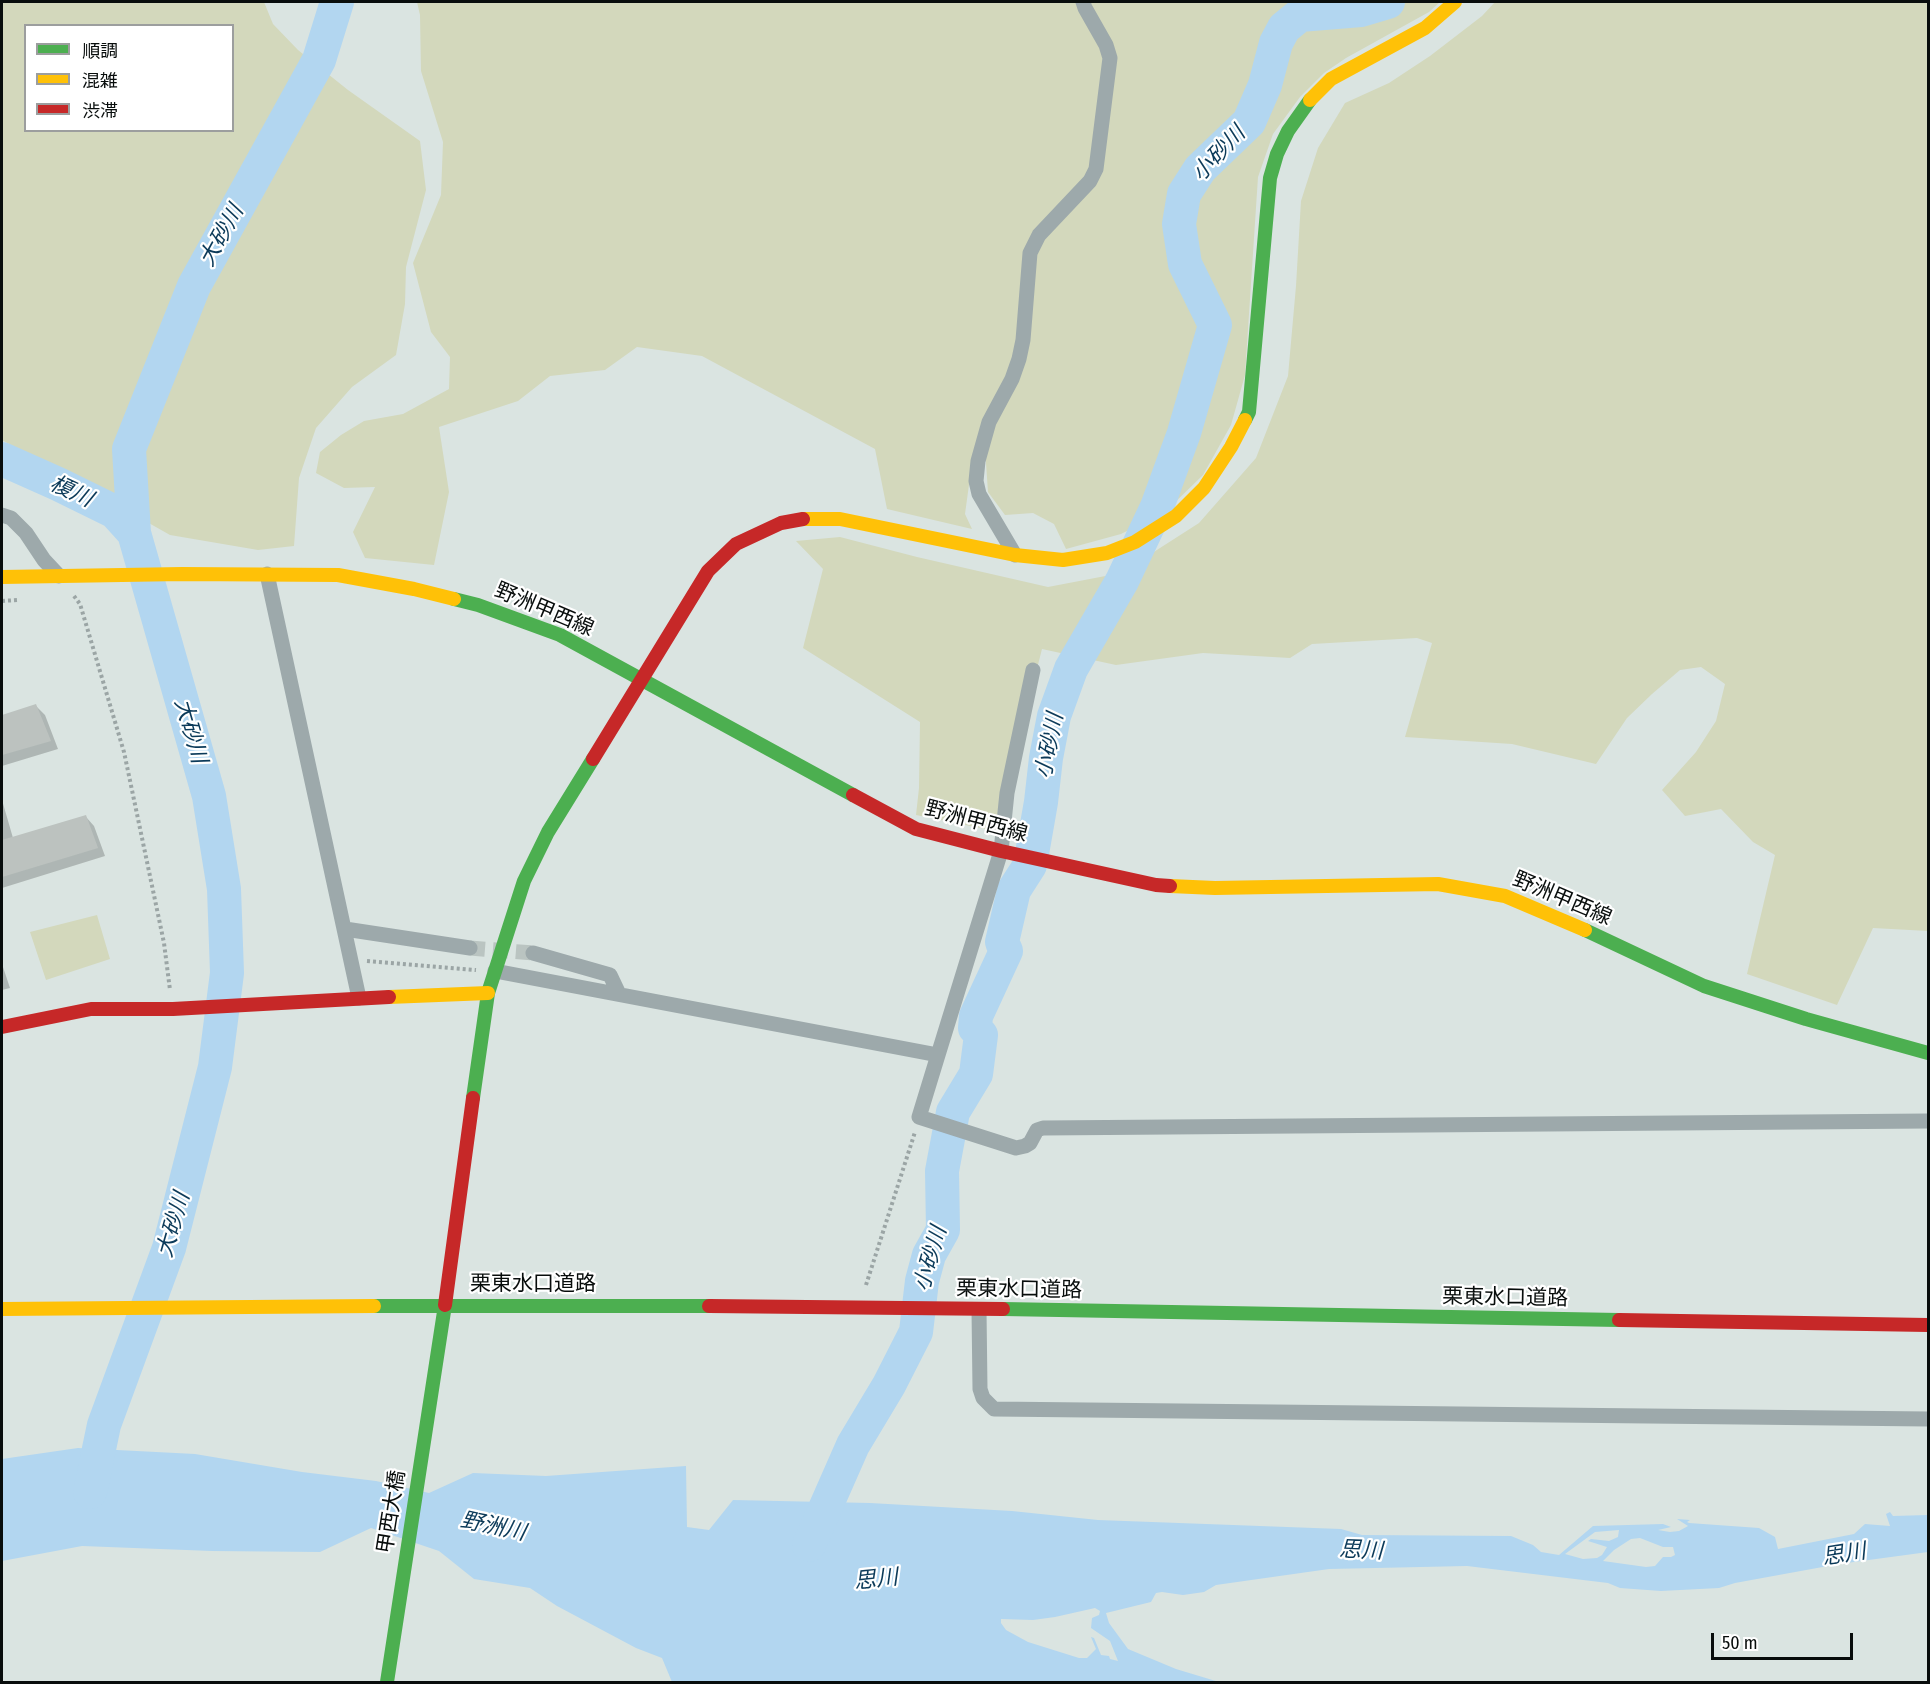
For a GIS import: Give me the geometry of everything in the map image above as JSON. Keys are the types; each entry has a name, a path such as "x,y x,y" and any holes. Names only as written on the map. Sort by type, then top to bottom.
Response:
{"main road":[{"name":"甲西大橋","path":"387,1683 438,1348 488,993 524,881 548,832 708,571 736,544 781,523 810,518 840,519 1015,555 1063,560 1107,553 1135,542 1176,516 1204,488 1232,447 1249,412 1270,178 1276,154 1288,131 1306,104 1331,79 1425,28 1455,2"},
{"name":"野洲甲西線","path":"2,577 182,574 339,575 478,604 560,635 916,829 1024,857 1156,885 1215,888 1438,884 1505,896 1546,912 1704,986 1806,1019 1929,1053"},
{"path":"2,1027 91,1009 173,1009 488,993"},
{"name":"栗東水口道路","path":"2,1309 444,1305 865,1307 1929,1325"}],"street":[{"path":"1015,555 979,494 976,481 978,461 989,422 1012,379 1019,359 1023,340 1030,253 1039,235 1090,181 1095,169 1110,58 1107,45 1084,8 1083,2"},
{"path":"2,515 11,518 26,533 44,560 59,576"},
{"path":"267,574 359,998"},
{"path":"1033,670 1007,793 1001,851 919,1118 1016,1148 1030,1143 1037,1130 1043,1128 1929,1122"},
{"path":"345,929 470,948"},
{"path":"533,952 610,975 618,994"},
{"path":"495,971 938,1055"},
{"path":"979,1310 981,1389 983,1398 994,1409 1929,1419"}],"path":[{"path":"59,576 80,604 124,752 164,943 173,1009"},
{"path":"351,960 495,971"},
{"path":"865,1288 919,1118"}],"green space":[{"path":"2,2 264,2 273,24 298,50 348,90 420,141 426,190 406,267 405,304 396,355 352,387 316,428 299,478 294,546 258,550 170,535 2,440"},
{"path":"417,2 1440,2 1429,12 1346,58 1324,73 1300,97 1273,134 1258,177 1245,375 1231,425 1203,475 1166,511 1121,534 1066,549 1054,524 1033,513 1005,515 988,492 984,434 971,470 965,514 972,529 887,509 875,449 702,356 637,347 605,370 550,376 518,401 439,427 449,492 434,565 365,558 353,532 375,487 344,488 316,473 320,452 341,435 364,421 403,414 449,389 450,357 431,332 413,263 441,195 443,142 421,71 420,15"},
{"path":"1495,2 1928,2 1928,931 1873,928 1837,1005 1747,974 1775,855 1753,842 1721,809 1685,816 1662,790 1696,752 1716,721 1725,684 1701,667 1680,670 1652,694 1627,718 1596,764 1512,744 1405,737 1432,643 1417,638 1312,644 1290,658 1203,653 1116,665 1042,649 1007,793 995,831 916,815 919,788 920,722 803,648 823,569 796,541 840,537 1048,587 1121,573 1199,523 1256,458 1288,376 1301,201 1318,148 1345,103 1389,83 1430,56 1482,16"},
{"path":"97,915 110,959 46,980 30,932"}],"water":[{"path":"78,1448 195,1454 302,1472 376,1481 429,1493 473,1473 546,1476 686,1466 687,1527 709,1530 733,1500 870,1503 1012,1511 1098,1520 1341,1529 1362,1535 1511,1536 1533,1545 1541,1552 1559,1555 1593,1526 1663,1524 1671,1527 1658,1530 1670,1532 1679,1531 1688,1526 1677,1519 1690,1520 1687,1522 1689,1523 1759,1528 1775,1537 1778,1549 1854,1534 1865,1524 1890,1526 1886,1514 1890,1512 1893,1516 1928,1515 1928,1552 1839,1564 1719,1588 1661,1591 1620,1588 1608,1583 1467,1566 1329,1569 1216,1585 1204,1592 1183,1595 1156,1593 1151,1602 1106,1613 1109,1623 1128,1649 1176,1669 1219,1682 672,1682 662,1658 636,1648 557,1606 530,1588 474,1579 439,1551 371,1528 320,1552 82,1546 2,1561 2,1459","holes":["1619,1530 1618,1537 1609,1541 1591,1539 1588,1541 1607,1547 1597,1558 1583,1559 1565,1554 1595,1532","1640,1538 1663,1547 1673,1547 1675,1555 1663,1557 1655,1566 1646,1567 1603,1561 1614,1550 1631,1539","1095,1608 1100,1611 1099,1615 1092,1618 1091,1628 1110,1641 1118,1661 1101,1655 1094,1638 1091,1637 1096,1649 1087,1658 1079,1658 1028,1642 1006,1630 1001,1623 1001,1619 1033,1620"]}],"building":[{"path":"36,704 51,741 2,755 2,715"},
{"path":"86,815 98,848 2,877 2,840"}],"waterway":[{"name":"大砂川","path":"90,1492 104,1425 169,1248 215,1067 227,973 224,889 209,796 134,533 129,449 194,286 319,60 337,2"},
{"name":"小砂川","path":"809,1545 853,1445 889,1385 916,1332 922,1281 929,1255 943,1230 942,1171 953,1112 976,1074 981,1035 975,1028 976,1016 1006,951 1002,942 1014,890 1030,865 1054,716 1071,669 1122,581 1157,507 1184,433 1215,325 1185,264 1179,224 1184,194 1200,169 1249,122 1265,85 1276,43 1284,28 1300,15 1361,10 1388,2"},
{"name":"榎川","path":"2,459 115,512 134,533"}],"tunnel":[{"path":"470,948 533,953"}],"traffic: fast":[{"path":"1245,420 1249,412 1270,178 1277,154 1288,131 1310,100"},
{"path":"454,599 478,605 560,635 853,795"},
{"path":"473,1098 488,993 524,881 548,832 593,759"},
{"path":"1585,930 1704,986 1806,1019 1928,1053"},
{"path":"387,1682 445,1305"},
{"path":"374,1306 709,1306"},
{"path":"1003,1309 1619,1320"}],"traffic: slow":[{"path":"1310,100 1331,79 1425,28 1455,2"},
{"path":"803,519 840,519 1015,555 1063,560 1107,553 1135,542 1176,516 1204,488 1231,447 1245,420"},
{"path":"2,577 182,574 338,575 454,599"},
{"path":"1170,886 1215,888 1438,884 1505,896 1585,930"},
{"path":"389,997 488,993"},
{"path":"2,1309 374,1306"}],"traffic: jam":[{"path":"593,759 708,571 736,544 781,523 803,519"},
{"path":"853,795 916,829 1001,851 1156,885 1170,886"},
{"path":"2,1027 91,1009 173,1009 389,997"},
{"path":"445,1305 473,1098"},
{"path":"709,1306 1003,1309"},
{"path":"1619,1320 1928,1325"}],"water label":[{"name":"野洲川","path":"493,1527"},
{"name":"思川","path":"1361,1551"},
{"name":"思川","path":"1844,1555"},
{"name":"思川","path":"876,1580"}]}
